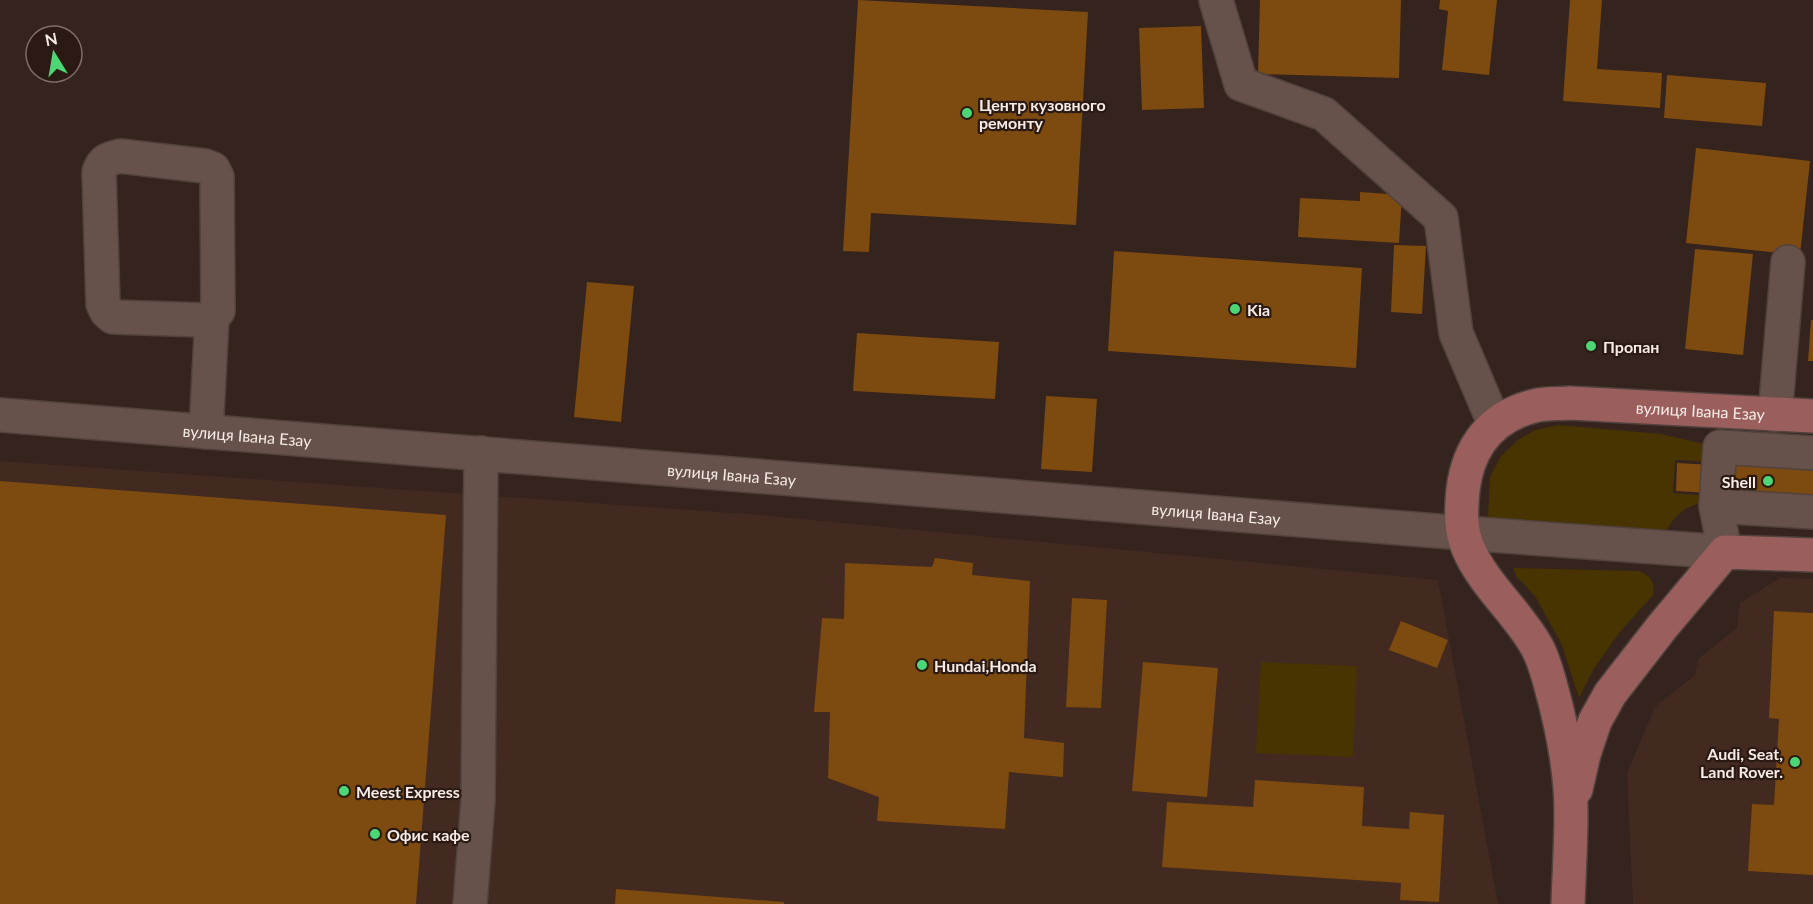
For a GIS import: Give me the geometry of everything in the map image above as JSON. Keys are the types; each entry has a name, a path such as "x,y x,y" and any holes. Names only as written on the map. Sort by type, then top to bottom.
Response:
{"main road":[{"name":"вулиця Івана Езау","path":"1571,811 1560,719 1550,681 1538,649 1477,566 1463,533 1461,511 1465,480 1470,458 1479,441 1495,425 1515,412 1535,405 1570,403 1813,416"},
{"name":"вулиця Івана Езау","path":"1725,552 1808,548"},
{"path":"1568,904 1571,811 1584,754 1596,721 1610,694 1725,552"}],"street":[{"path":"1216,0 1241,84 1324,114 1441,218 1456,333 1495,425"},
{"path":"207,432 212,317 218,312 217,177 213,169 205,166 120,156 102,163 99,172 103,304 106,312 113,317 202,320 212,317"},
{"path":"1775,414 1788,262"},
{"path":"1698,411 1720,447 1716,506 1725,552"},
{"name":"вулиця Івана Езау","path":"0,415 1463,533 1725,552"},
{"path":"1720,447 1813,453"},
{"path":"470,904 478,801 481,453"},
{"path":"1716,506 1813,512"}],"shaded area":[{"path":"1558,425 1661,434 1713,446 1711,462 1675,460 1673,493 1708,496 1708,501 1687,508 1673,521 1664,534 1497,522 1488,518 1490,477 1501,456 1518,440 1535,430"},
{"path":"0,461 760,515 1438,580 1498,904 0,904"},
{"path":"1513,568 1639,571 1651,580 1653,595 1619,633 1593,670 1579,698 1562,645 1535,596 1516,576"},
{"path":"1780,578 1813,579 1813,904 1633,904 1627,773 1655,707 1695,675 1698,659 1737,628 1740,603"},
{"path":"1261,662 1357,666 1353,757 1256,753"}],"building":[{"name":"Центр кузовного ремонту","path":"858,0 1088,12 1076,225 871,213 869,252 843,251"},
{"path":"1260,0 1401,0 1399,78 1258,74"},
{"path":"1440,0 1497,0 1489,75 1442,70 1448,11 1439,9"},
{"path":"1570,0 1602,0 1597,69 1662,73 1660,108 1563,101"},
{"path":"1201,26 1204,108 1142,110 1139,28"},
{"path":"1667,75 1766,83 1762,126 1664,118"},
{"path":"1696,148 1810,161 1800,255 1686,243"},
{"path":"1360,192 1402,195 1399,243 1298,237 1300,198 1360,201"},
{"path":"1394,245 1426,246 1422,314 1391,312"},
{"path":"1695,249 1753,254 1743,355 1685,349"},
{"name":"Kia","path":"1114,251 1362,268 1356,368 1108,351"},
{"path":"587,282 634,286 621,422 574,417"},
{"path":"1811,320 1813,320 1813,361 1808,361"},
{"path":"857,333 999,342 995,399 853,391"},
{"path":"1046,396 1097,399 1092,472 1041,469"},
{"name":"Shell","path":"1725,454 1813,460 1813,508 1722,501"},
{"path":"1677,463 1713,465 1712,493 1676,491"},
{"path":"0,481 446,515 416,904 0,904"},
{"name":"Hundai,Honda","path":"935,558 973,563 972,575 1030,581 1024,738 1064,743 1063,777 1009,772 1005,829 877,821 879,797 828,778 830,712 814,712 822,618 844,619 845,563 932,567"},
{"path":"1072,598 1107,600 1101,708 1066,707"},
{"name":"Audi, Seat, Land Rover.","path":"1774,611 1813,613 1813,875 1748,871 1752,804 1774,805 1779,719 1769,718"},
{"path":"1401,621 1448,640 1437,668 1389,650"},
{"path":"1143,662 1218,668 1207,797 1132,791"},
{"path":"1255,780 1364,787 1362,826 1409,829 1410,812 1444,815 1439,902 1400,900 1401,883 1162,867 1167,802 1253,807"},
{"path":"616,889 784,902 784,904 615,904"}],"place":[{"name":"Центр кузовного ремонту","path":"967,113"},
{"name":"Kia","path":"1235,309"},
{"name":"Пропан","path":"1591,346"},
{"name":"Shell","path":"1768,481"},
{"name":"Hundai,Honda","path":"922,665"},
{"name":"Audi, Seat, Land Rover.","path":"1795,762"},
{"name":"Meest Express","path":"344,791"},
{"name":"Офис кафе","path":"375,834"}]}
